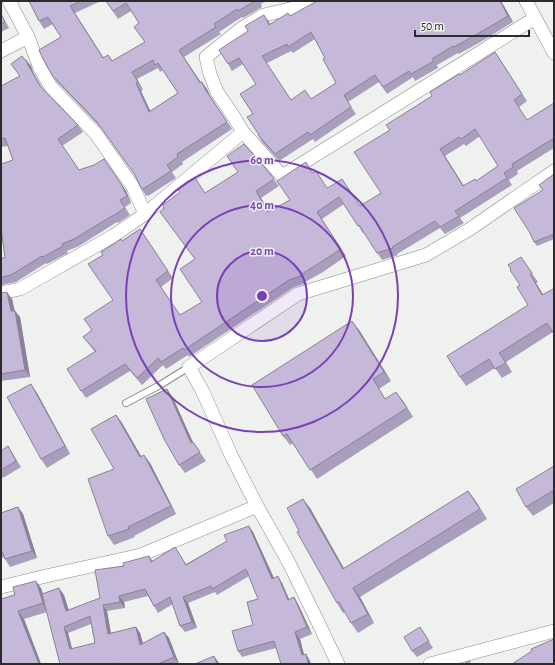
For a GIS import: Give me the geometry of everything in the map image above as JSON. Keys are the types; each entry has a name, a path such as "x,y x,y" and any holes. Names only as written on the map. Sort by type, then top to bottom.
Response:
{"street":[{"path":"9,1 28,36 40,68 51,87 96,134 133,188 145,214"},
{"path":"309,1 298,6 264,15 242,28 206,57 210,74 217,92 243,132 282,176 535,18"},
{"path":"526,1 554,53"},
{"path":"1,51 28,36"},
{"path":"1,293 20,289 114,236 145,214 243,132"},
{"path":"338,664 294,574 231,455 203,392 189,367 298,294 426,255 470,229 554,171"},
{"path":"1,587 142,555 258,506"},
{"path":"430,664 554,631"}],"lane":[{"path":"126,403 160,385 189,367"}],"building":[{"path":"29,1 81,1 70,6 103,58 108,55 112,61 145,42 134,27 139,23 126,3 113,11 106,1 255,1 238,11 237,9 214,24 216,27 179,50 200,83 202,82 227,122 177,154 178,157 167,165 171,171 143,189 141,188 135,175 97,122 52,75 39,50 61,37 48,17 39,21","holes":["153,60 155,65 158,63 178,93 149,112 136,83 138,82 132,72"]},
{"path":"317,1 500,1 508,16 454,47 453,46 432,59 434,61 411,74 409,71 383,87 375,75 344,95 351,107 310,135 308,132 275,154 258,135 247,117 253,114 240,94 256,84 239,58 228,64 219,50 248,31 245,26 264,15 269,25 288,13 290,16","holes":["311,32 325,58 323,59 336,83 311,99 305,90 291,100 262,56 287,44 288,47"]},
{"path":"1,14 5,22 1,24"},
{"path":"495,52 522,94 514,100 527,120 554,103 554,138 512,164 513,167 504,173 507,178 455,211 459,216 440,227 435,221 392,247 393,248 377,253 339,197 317,212 341,249 300,275 301,276 289,280 184,350 183,348 161,362 158,358 137,378 125,364 81,391 67,369 96,351 83,337 92,330 84,319 113,300 88,264 103,255 101,252 140,229 168,271 156,280 180,315 202,302 180,269 195,259 160,212 164,209 163,205 180,192 178,190 195,178 205,193 238,172 227,156 244,144 274,179 256,191 268,212 290,200 277,181 306,162 312,173 316,171 327,188 342,179 360,206 381,193 354,152 390,130 386,125 432,96 430,92 459,74 460,75","holes":["475,129 498,166 476,181 475,179 463,186 440,149 459,137 461,139"]},
{"path":"22,56 26,60 40,86 78,125 58,139 79,170 94,165 104,159 121,184 127,196 120,200 125,208 113,216 74,239 62,244 63,246 43,257 42,256 11,275 1,277 1,258 5,258 1,228 1,164 13,160 5,138 1,139 1,86 20,76 11,64"},
{"path":"554,174 554,234 534,242 514,208 543,190 539,185"},
{"path":"521,257 532,273 530,274 542,295 553,289 554,291 554,334 547,323 499,353 506,363 495,369 489,359 460,377 447,356 528,305 517,287 520,285 508,265"},
{"path":"7,292 11,311 15,311 25,370 1,374 1,293"},
{"path":"352,321 384,372 373,379 385,399 396,392 407,408 310,470 287,434 283,436 252,385"},
{"path":"31,384 65,446 41,459 7,397"},
{"path":"167,389 191,443 193,442 200,452 179,465 164,439 146,399"},
{"path":"116,415 140,457 144,455 171,506 128,527 129,529 108,536 88,479 114,469 91,429"},
{"path":"8,446 16,461 1,470 1,451"},
{"path":"554,466 554,490 526,507 516,489"},
{"path":"468,491 480,509 353,588 368,614 351,623 339,602 337,603 297,532 299,531 287,508 303,499 343,569"},
{"path":"18,507 32,551 5,559 1,549 1,513"},
{"path":"249,526 272,579 278,576 288,600 294,597 307,627 295,632 302,655 306,654 308,664 281,664 274,641 238,651 232,631 253,625 247,602 258,599 246,569 212,589 211,586 183,597 192,622 180,626 170,597 154,606 145,589 119,596 120,602 103,605 108,634 136,627 140,645 164,632 174,657 158,664 60,664 42,594 59,588 66,611 100,598 95,570 124,566 123,563 149,556 151,562 175,547 186,565 227,541 224,535","holes":["90,616 95,643 70,649 64,627"]},
{"path":"36,581 43,603 18,611 39,664 1,664 1,599 15,595 13,587"},
{"path":"420,627 429,641 412,651 404,637"},
{"path":"554,639 554,664 512,664 532,651 531,649"},
{"path":"214,656 217,664 195,664"},
{"path":"469,661 471,664 464,664"}]}
